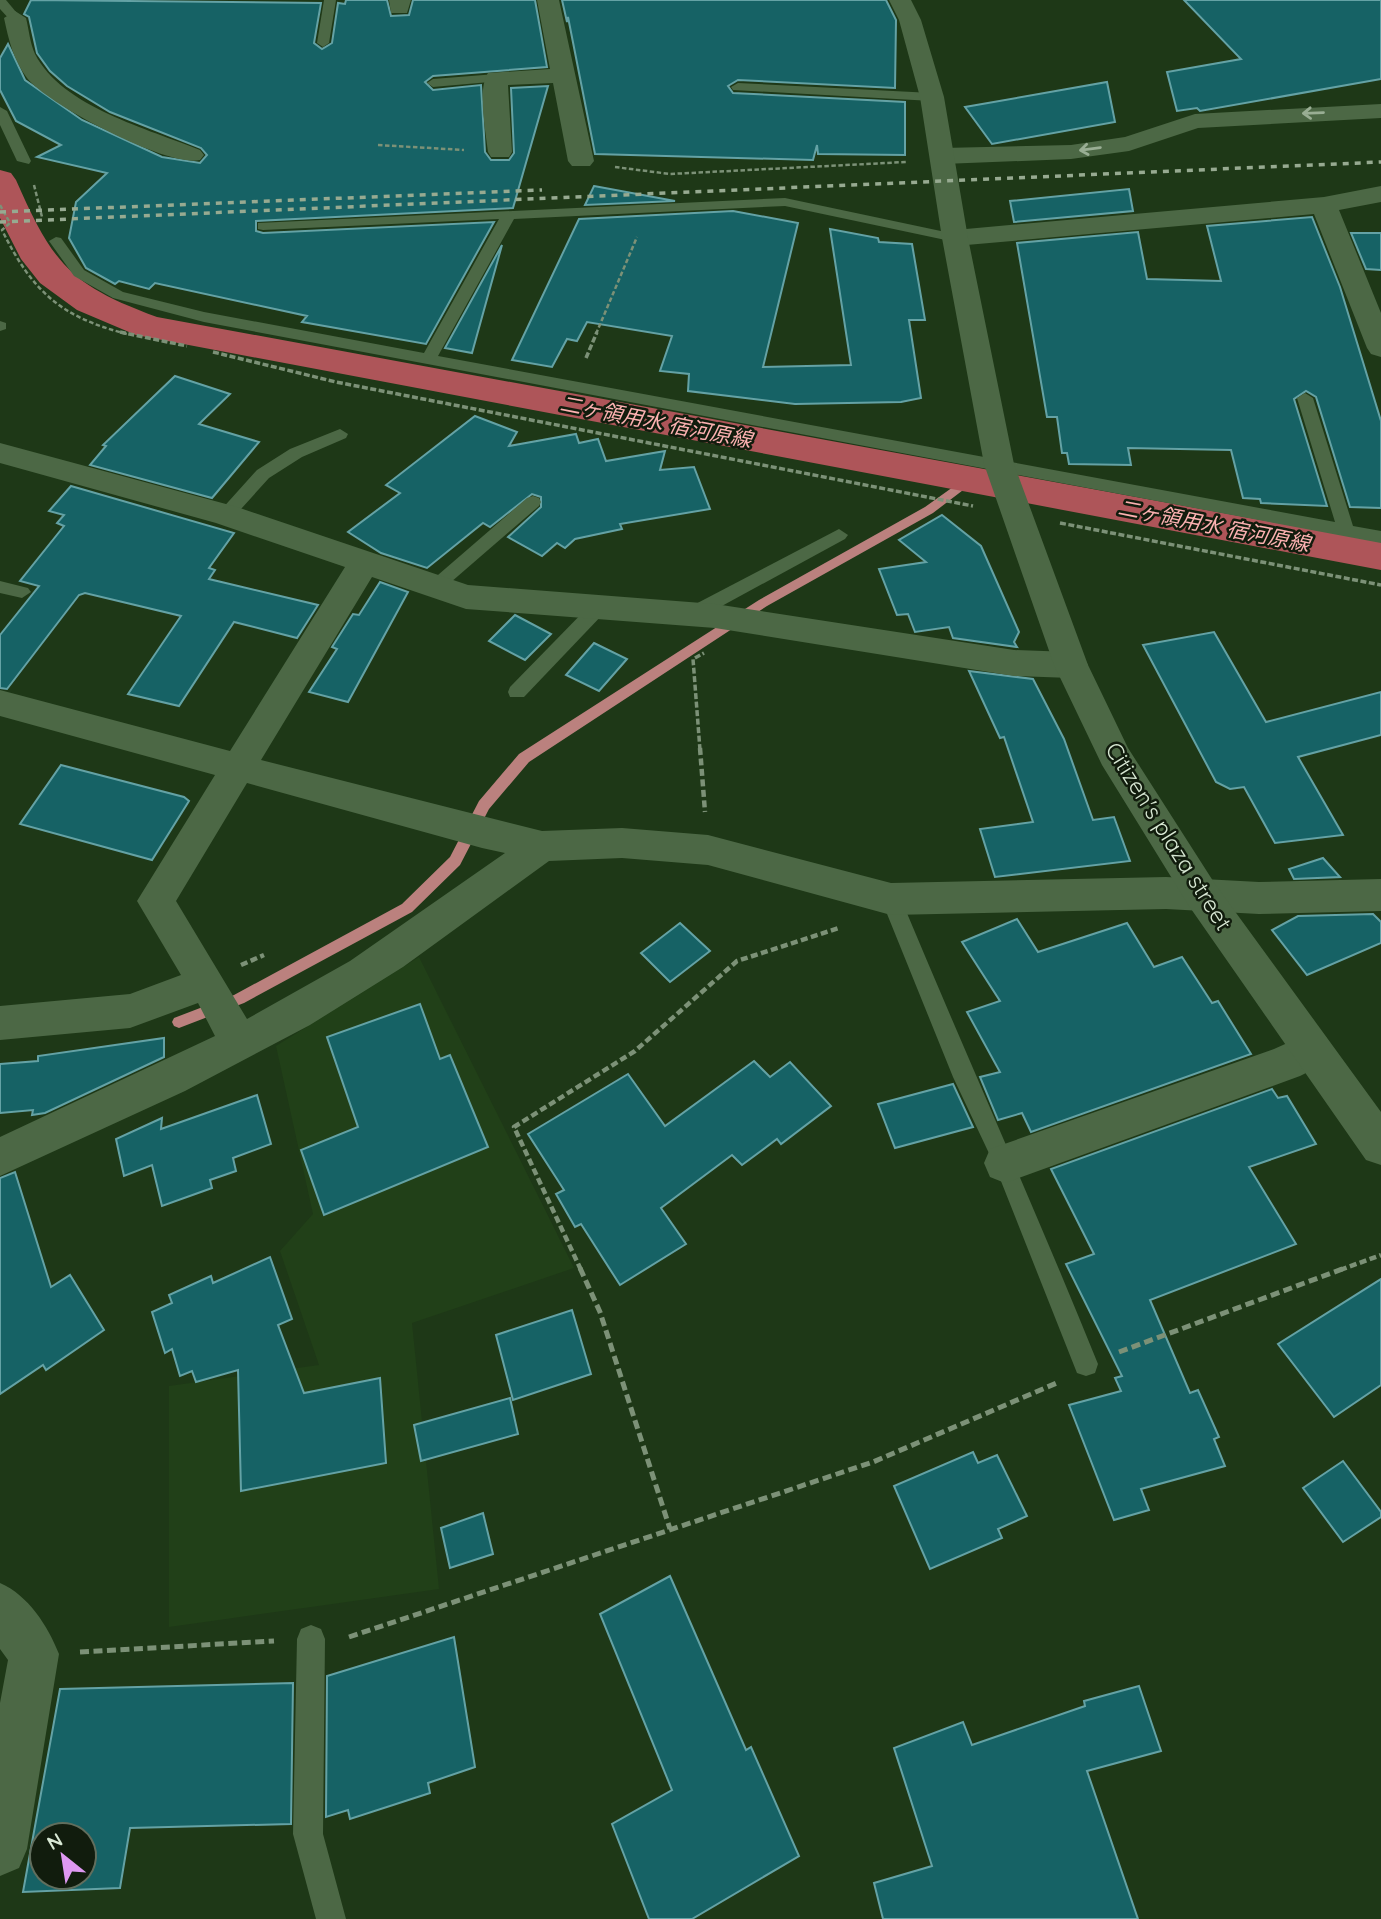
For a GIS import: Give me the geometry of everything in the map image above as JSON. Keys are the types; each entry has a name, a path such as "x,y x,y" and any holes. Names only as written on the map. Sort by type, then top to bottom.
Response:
{"street":[{"path":"548,0 580,161"},
{"name":"Citizen's plaza street","path":"900,0 910,20 932,97 955,238 1007,487 1071,665 1114,755 1202,895 1381,1146"},
{"path":"7,10 24,54 56,94 76,107 191,155"},
{"path":"500,152 495,105 496,78 564,75"},
{"path":"943,156 1070,152 1129,144 1195,121 1381,111"},
{"path":"955,238 1324,205 1381,194"},
{"path":"1324,205 1381,348"},
{"path":"0,453 226,515 467,597 704,615 1014,663 1071,665"},
{"path":"221,1009 156,901 365,561"},
{"path":"4,709 468,830 542,846 622,843 708,850 891,899 1166,893 1259,898 1381,895"},
{"path":"0,1023 130,1011 221,1009 339,987 542,846"},
{"path":"0,1157 122,1103 221,1009"},
{"path":"1006,1163 1286,1063 1312,1050"},
{"path":"0,1608 34,1654 0,1849"}],"lane":[{"path":"323,43 330,0"},
{"path":"433,83 496,78"},
{"path":"738,87 932,97"},
{"path":"0,111 24,161"},
{"path":"262,226 785,202 955,238"},
{"path":"429,358 510,213"},
{"path":"56,241 79,273 118,295 204,317 574,386 1007,487 1346,530 1381,537"},
{"path":"1306,398 1346,530"},
{"path":"226,515 262,474 296,453 340,433"},
{"path":"437,585 533,502"},
{"path":"704,615 839,535"},
{"path":"0,587 22,593"},
{"path":"517,692 599,607"},
{"path":"891,899 964,1077 1006,1163 1086,1364"},
{"path":"311,1639 308,1834 331,1919"}],"path":[{"path":"379,145 500,152"},
{"path":"580,161 670,174 907,162"},
{"path":"38,195 40,205"},
{"path":"0,205 10,223 2,230 15,262 35,287 63,312 93,327 189,346"},
{"path":"574,386 650,207"},
{"path":"201,349 297,372 961,504"},
{"path":"297,372 302,365"},
{"path":"634,438 636,430"},
{"path":"1007,487 1381,585"},
{"path":"708,850 693,659 752,621"},
{"path":"670,1529 600,1312 514,1127 635,1051 737,961 857,922 891,899"},
{"path":"34,1654 349,1637 873,1462 1052,1387 1086,1364 1381,1255"}],"shaded area":[{"path":"419,957 574,1268 412,1323 439,1589 169,1627 169,1386 319,1365 280,1251 313,1214 276,1046"}],"building":[{"path":"31,0 321,3 314,43 322,49 332,43 338,3 345,4 346,0 387,0 391,16 409,15 413,0 535,0 547,67 433,76 425,82 433,90 481,85 485,152 491,160 509,160 514,153 511,88 548,86 513,208 256,221 256,231 263,233 494,222 426,344 302,322 307,316 155,283 149,289 119,281 115,284 86,268 69,238 76,202 107,173 37,157 61,145 16,121 0,90 0,58 8,44 25,80 82,120 162,157 200,163 207,155 201,148 110,112 67,86 50,71 37,53 29,17 24,14"},
{"path":"562,0 886,0 896,20 895,88 738,80 728,86 733,93 905,102 905,155 818,154 817,145 813,160 595,154 568,17 567,22"},
{"path":"1184,0 1381,0 1381,79 1200,111 1197,108 1177,111 1167,72 1241,59"},
{"path":"1107,82 1115,122 992,144 965,107"},
{"path":"594,186 675,201 585,205"},
{"path":"1129,189 1133,211 1014,222 1010,201"},
{"path":"733,211 798,223 763,367 851,365 830,229 878,238 879,242 912,244 925,320 909,320 921,398 901,402 795,404 688,391 689,374 660,371 672,336 587,322 577,341 567,339 552,367 512,360 579,219"},
{"path":"1312,217 1340,287 1381,421 1381,508 1350,507 1316,397 1306,391 1294,399 1327,506 1261,503 1260,499 1243,498 1231,450 1128,448 1131,465 1069,464 1067,453 1062,453 1057,417 1047,417 1017,243 1138,232 1147,279 1221,281 1207,226"},
{"path":"1351,233 1381,233 1381,270 1366,269"},
{"path":"502,245 472,353 445,348"},
{"path":"175,376 230,394 199,424 259,442 212,498 90,465 106,446 103,445"},
{"path":"475,416 517,432 509,446 576,434 579,443 598,439 606,461 665,451 660,470 694,467 710,509 620,524 622,529 575,539 565,548 557,543 542,556 508,537 541,507 541,497 532,494 490,527 483,523 427,568 381,553 348,532 400,493 386,485"},
{"path":"71,486 234,533 209,568 215,570 209,579 318,605 297,638 234,622 179,706 128,694 181,616 85,593 79,595 7,689 0,688 0,635 39,586 20,581 64,526 57,523 64,515 49,511"},
{"path":"942,515 981,546 1019,632 1014,642 1017,647 953,638 949,627 915,632 908,614 897,615 879,569 926,562 899,540"},
{"path":"380,582 408,592 348,702 309,692 337,649 332,647 353,614 359,615"},
{"path":"515,615 551,634 525,660 489,641"},
{"path":"1214,632 1266,722 1381,692 1381,735 1298,757 1343,835 1275,843 1244,787 1230,789 1216,782 1143,645"},
{"path":"594,643 627,659 599,691 566,675"},
{"path":"969,671 1033,679 1064,739 1093,820 1114,817 1130,861 995,877 980,829 1033,822 1004,737 1000,738"},
{"path":"61,765 184,797 189,801 152,860 20,824"},
{"path":"1323,858 1340,877 1294,879 1289,869"},
{"path":"1373,914 1381,922 1381,943 1307,975 1272,930 1298,916"},
{"path":"1017,919 1038,952 1127,923 1154,967 1182,957 1212,1003 1218,1001 1251,1054 1031,1132 1022,1113 998,1120 980,1077 1000,1072 967,1012 1000,1001 962,942"},
{"path":"680,923 710,951 670,982 641,953"},
{"path":"420,1004 440,1059 450,1055 488,1147 324,1215 301,1150 358,1127 327,1037"},
{"path":"164,1038 164,1057 45,1113 32,1115 33,1110 0,1113 0,1064 38,1061 38,1056"},
{"path":"754,1061 770,1077 790,1062 831,1106 781,1144 777,1139 742,1165 732,1155 661,1208 686,1244 620,1285 581,1224 575,1227 556,1194 564,1190 528,1134 628,1074 665,1126"},
{"path":"953,1084 973,1127 895,1148 878,1104"},
{"path":"1272,1089 1278,1098 1287,1096 1316,1144 1249,1167 1296,1244 1150,1300 1190,1393 1198,1390 1219,1437 1214,1439 1225,1466 1141,1489 1149,1510 1114,1520 1069,1405 1121,1391 1115,1378 1122,1376 1066,1264 1094,1254 1051,1169"},
{"path":"257,1095 271,1144 233,1158 236,1171 210,1180 212,1188 162,1206 152,1165 124,1176 116,1139 162,1118 161,1129"},
{"path":"15,1172 51,1287 70,1275 104,1330 46,1370 43,1365 0,1394 0,1178"},
{"path":"270,1257 292,1319 278,1325 304,1393 380,1378 386,1463 241,1491 238,1370 196,1382 192,1371 180,1376 172,1349 165,1353 152,1312 172,1303 169,1295 211,1276 213,1283"},
{"path":"1381,1279 1381,1385 1334,1417 1278,1344"},
{"path":"572,1310 591,1374 513,1400 496,1335"},
{"path":"510,1398 518,1434 421,1461 414,1425"},
{"path":"973,1452 978,1463 997,1455 1027,1516 998,1529 1002,1538 930,1569 894,1486"},
{"path":"1343,1461 1381,1512 1381,1517 1343,1542 1303,1488"},
{"path":"483,1513 493,1554 450,1568 441,1528"},
{"path":"670,1576 746,1750 751,1747 799,1856 692,1919 649,1919 612,1824 672,1790 600,1614"},
{"path":"454,1637 475,1767 428,1783 430,1793 350,1819 348,1810 326,1817 327,1676"},
{"path":"293,1683 291,1824 130,1828 120,1888 98,1889 98,1821 36,1821 60,1689"},
{"path":"1139,1686 1161,1751 1087,1771 1138,1919 883,1919 874,1883 932,1866 894,1748 963,1722 972,1745 1085,1706 1084,1701"},
{"path":"28,1865 28,1891 47,1891 23,1892"}],"waterway":[{"name":"二ヶ領用水 宿河原線","path":"0,180 26,238 52,276 90,302 149,327 1381,556"},
{"path":"179,1022 239,999 407,908 455,861 484,805 524,758 763,603 929,510 967,481"}],"railway":[{"path":"0,222 1381,162"},
{"path":"0,212 542,190"}]}
